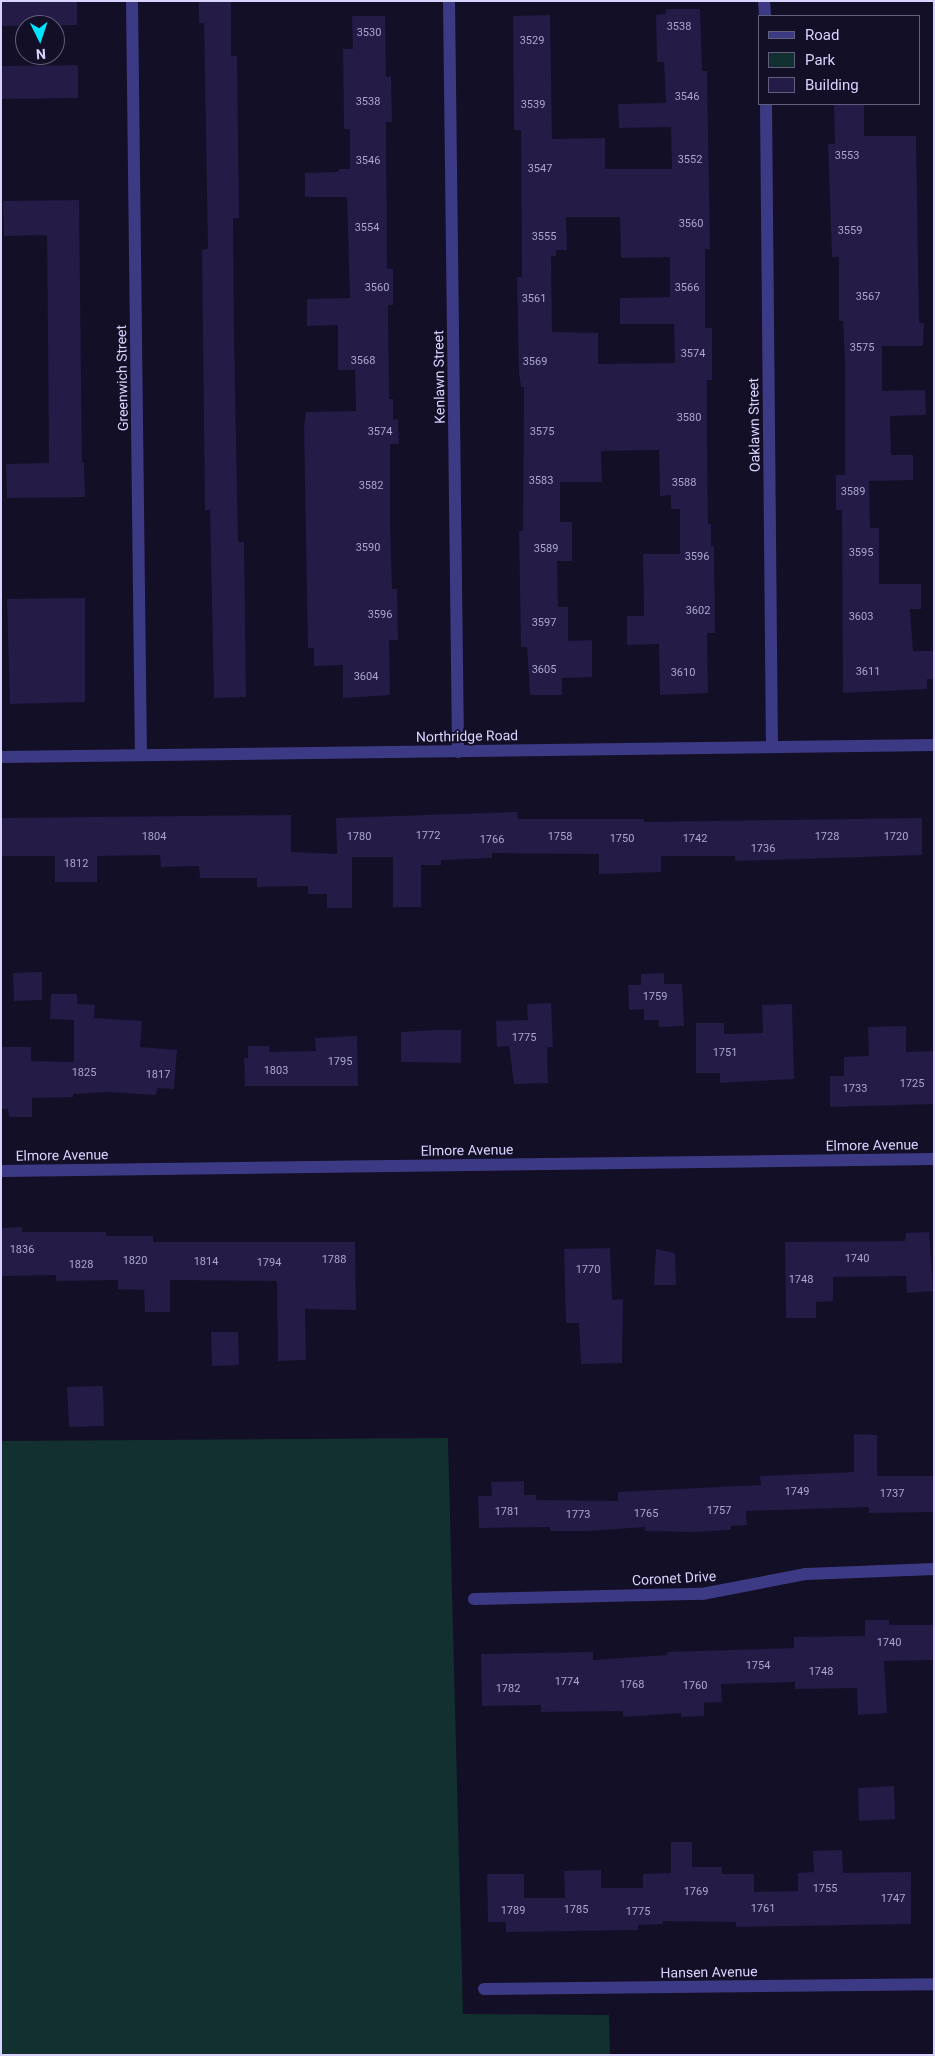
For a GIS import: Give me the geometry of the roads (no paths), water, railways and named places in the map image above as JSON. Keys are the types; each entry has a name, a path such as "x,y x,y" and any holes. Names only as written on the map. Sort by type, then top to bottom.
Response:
{"street":[{"name":"Greenwich Street","path":"132,1 141,754"},
{"name":"Kenlawn Street","path":"449,1 458,752"},
{"path":"764,1 765,15"},
{"name":"Oaklawn Street","path":"766,105 772,747"},
{"name":"Northridge Road","path":"1,757 934,745"},
{"name":"Elmore Avenue","path":"1,1171 934,1159"},
{"name":"Coronet Drive","path":"474,1599 702,1594 806,1574 934,1570"},
{"name":"Hansen Avenue","path":"484,1989 934,1984"}]}
